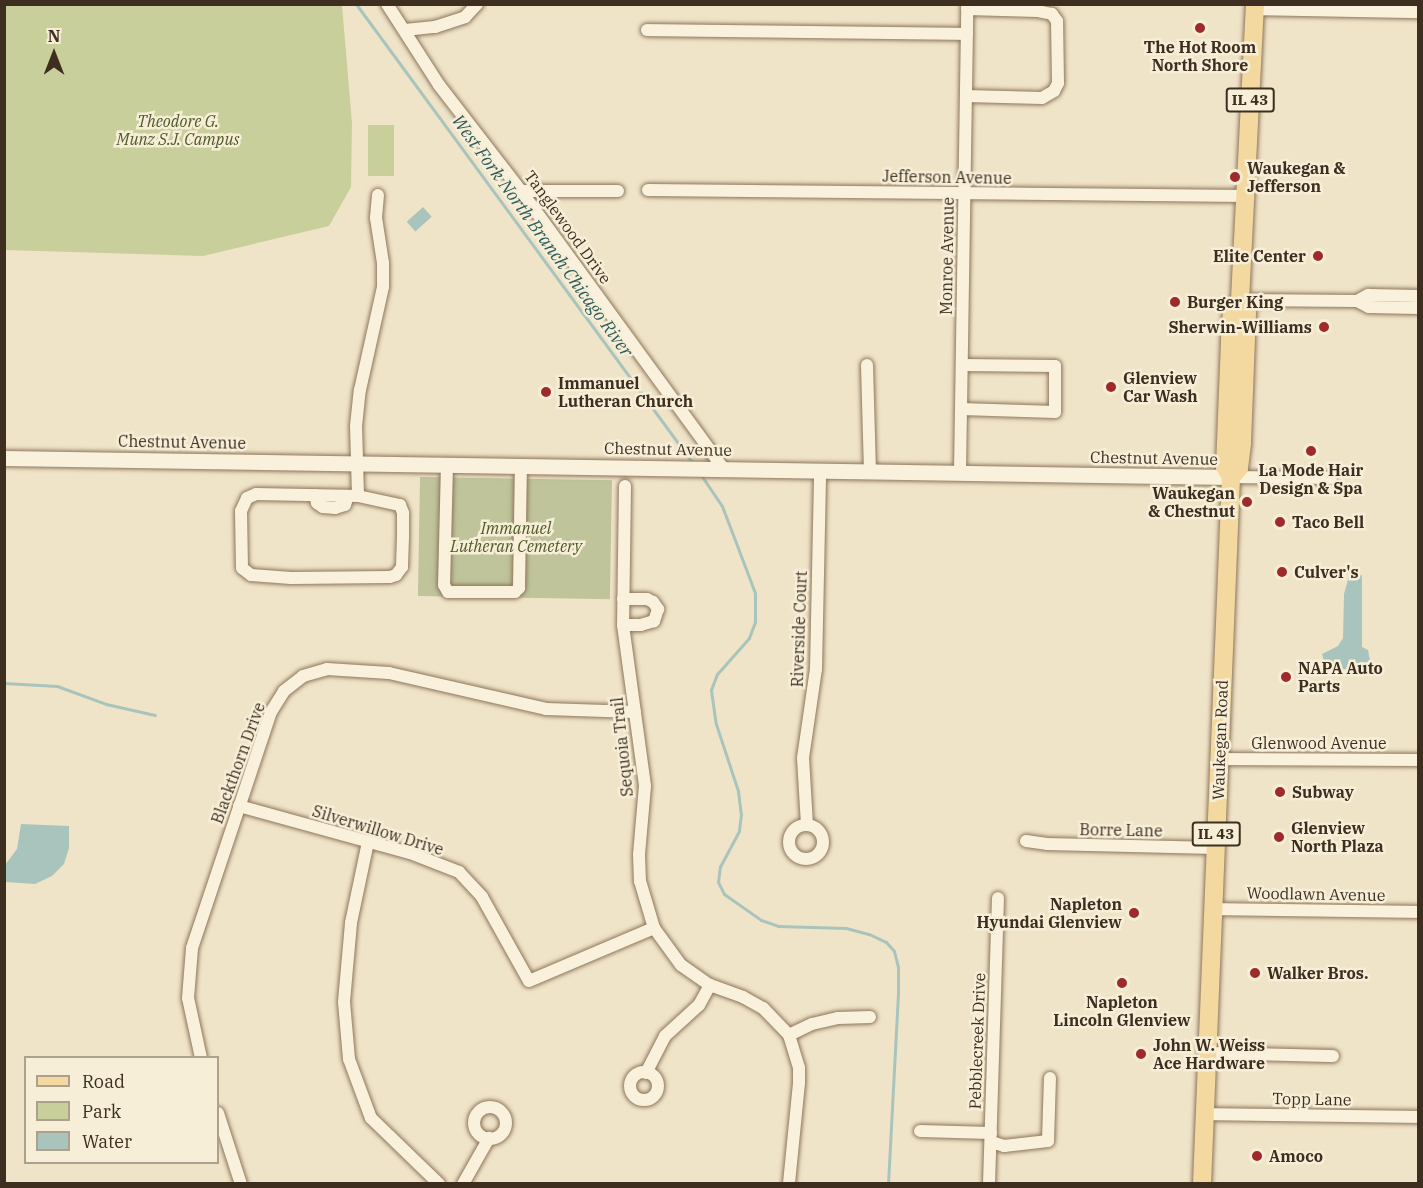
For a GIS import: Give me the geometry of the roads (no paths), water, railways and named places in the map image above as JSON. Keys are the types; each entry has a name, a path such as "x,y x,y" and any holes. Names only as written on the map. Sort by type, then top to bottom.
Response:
{"main road":[{"name":"Waukegan Road","path":"1202,1184 1231,477 1239,468 1242,442 1247,312 1240,300 1255,7"}],"street":[{"name":"Tanglewood Drive","path":"387,4 439,85 521,191 716,468"},
{"path":"405,30 435,27 465,17 477,4"},
{"path":"966,96 1042,98 1054,91 1058,82 1057,21 1052,14 1038,11 967,7"},
{"name":"Monroe Avenue","path":"960,472 967,7"},
{"path":"1255,7 1419,12"},
{"path":"647,30 967,34"},
{"name":"Jefferson Avenue","path":"648,190 1246,196"},
{"path":"521,191 618,191"},
{"path":"353,496 360,390 382,287 383,263 376,218 378,195"},
{"path":"1357,301 1368,295 1419,296"},
{"path":"1240,300 1357,301 1369,307 1419,308"},
{"path":"867,365 870,471"},
{"path":"961,409 1055,412 1055,366 962,365"},
{"name":"Chestnut Avenue","path":"4,458 1331,478"},
{"path":"447,464 444,585 448,592 515,592 519,588 521,465"},
{"name":"Riverside Court","path":"807,825 803,758 816,669 820,470"},
{"name":"Sequoia Trail","path":"625,486 623,625 645,786 639,854 640,881 654,928 681,965 710,985 743,997 763,1008 789,1035 799,1068 789,1184"},
{"path":"255,494 353,496 392,501 400,505 404,513 402,567 396,575 390,578 291,578 247,574 241,563 241,511 247,498 255,494"},
{"path":"623,599 647,599 653,602 658,609 654,621 641,625 623,625"},
{"name":"Blackthorn Drive","path":"201,1056 188,998 189,967 214,880 271,712 284,691 303,676 327,669 388,673 546,709 635,712"},
{"name":"Glenwood Avenue","path":"1219,759 1419,760"},
{"name":"Silverwillow Drive","path":"239,806 410,853 459,872 482,897 530,981 654,928"},
{"name":"Borre Lane","path":"1026,841 1047,844 1215,848"},
{"path":"368,842 351,923 345,990 349,1059 371,1118 439,1184"},
{"name":"Pebblecreek Drive","path":"989,1184 998,898"},
{"name":"Woodlawn Avenue","path":"1213,909 1419,912"},
{"path":"646,1072 665,1036 699,1005 710,985"},
{"path":"789,1035 812,1024 838,1018 870,1017"},
{"path":"1207,1053 1333,1056"},
{"path":"920,1131 991,1138 1004,1146 1048,1141 1050,1136 1050,1078"},
{"name":"Topp Lane","path":"1204,1114 1419,1117"},
{"path":"219,1116 241,1184"},
{"path":"463,1184 489,1138"}],"water":[{"path":"423,207 432,217 415,231 407,222"},
{"path":"1350,573 1362,575 1362,647 1368,650 1370,661 1356,670 1325,666 1322,654 1338,646 1343,638 1344,594"},
{"path":"21,824 69,826 69,848 64,864 52,876 35,884 5,882 5,865 17,849"}],"waterway":[{"name":"West Fork North Branch Chicago River","path":"356,4 692,462"},
{"name":"West Fork North Branch Chicago River","path":"701,475 722,506 755,593 755,622 749,638 717,674 711,690 716,724 738,791 741,814 739,831 720,866 718,882 724,894 761,920 778,926 846,928 869,934 886,942 894,951 898,967 898,993 888,1184"},
{"path":"4,683 57,686 106,704 155,715"}],"place":[{"name":"The Hot Room North Shore","path":"1200,28"},
{"name":"Waukegan & Jefferson","path":"1235,177"},
{"name":"Elite Center","path":"1318,256"},
{"name":"Burger King","path":"1175,302"},
{"name":"Sherwin-Williams","path":"1324,327"},
{"name":"Glenview Car Wash","path":"1111,387"},
{"name":"Immanuel Lutheran Church","path":"546,392"},
{"name":"La Mode Hair Design & Spa","path":"1311,451"},
{"name":"Waukegan & Chestnut","path":"1247,502"},
{"name":"Taco Bell","path":"1280,522"},
{"name":"Culver's","path":"1282,572"},
{"name":"NAPA Auto Parts","path":"1286,677"},
{"name":"Subway","path":"1280,792"},
{"name":"Glenview North Plaza","path":"1279,837"},
{"name":"Napleton Hyundai Glenview","path":"1134,913"},
{"name":"Walker Bros.","path":"1255,973"},
{"name":"Napleton Lincoln Glenview","path":"1122,983"},
{"name":"John W. Weiss Ace Hardware","path":"1141,1054"},
{"name":"Amoco","path":"1257,1156"}],"park label":[{"name":"Theodore G. Munz S.J. Campus","path":"178,130"},
{"name":"Immanuel Lutheran Cemetery","path":"516,537"}]}
